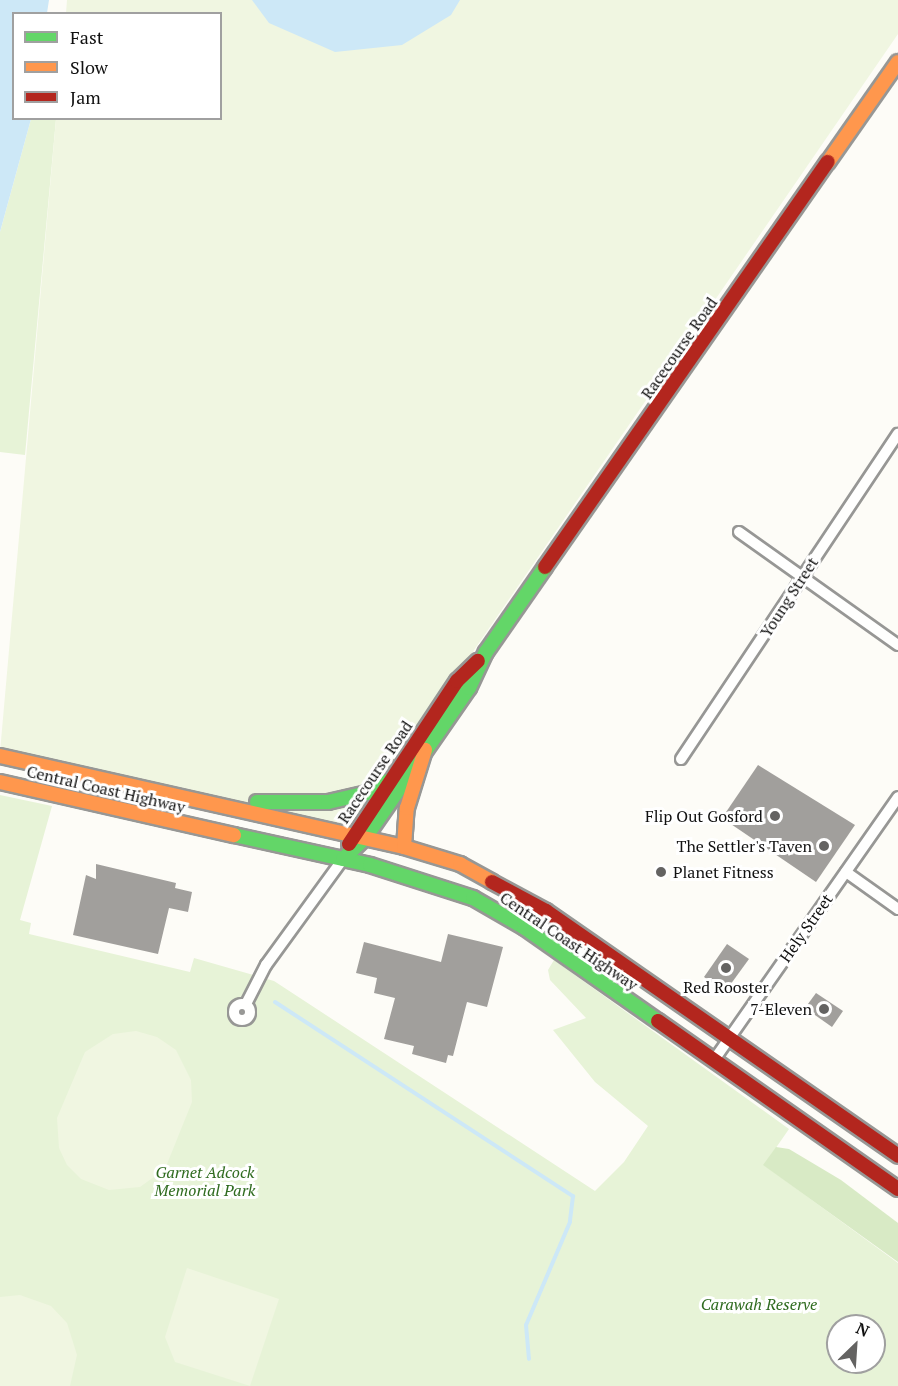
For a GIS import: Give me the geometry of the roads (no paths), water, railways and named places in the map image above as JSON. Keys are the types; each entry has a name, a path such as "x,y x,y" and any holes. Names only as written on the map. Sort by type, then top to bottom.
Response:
{"main road":[{"name":"Racecourse Road","path":"343,859 469,688 486,652 898,62"},
{"name":"Racecourse Road","path":"359,837 389,781 457,681 486,652"},
{"path":"404,847 407,808 425,750"},
{"name":"Central Coast Highway","path":"0,756 404,847 460,864 512,890 898,1156"},
{"path":"132,785 277,805 340,800 389,781"},
{"name":"Central Coast Highway","path":"0,782 343,859 437,884 496,910 898,1189"}],"street":[{"name":"Young Street","path":"681,759 898,434"},
{"path":"739,532 898,645"},
{"name":"Hely Street","path":"714,1060 898,797"},
{"path":"246,1004 266,965 343,859"},
{"path":"846,872 898,909"}],"water":[{"path":"0,0 49,0 47,12 12,12 12,120 31,120 0,232"},
{"path":"252,0 460,0 451,15 402,45 335,52 269,23"}],"waterway":[{"path":"275,1002 573,1196 570,1222 526,1325 529,1359"}],"place":[{"name":"Flip Out Gosford","path":"775,816"},
{"name":"The Settler's Taven","path":"824,846"},
{"name":"Planet Fitness","path":"661,872"},
{"name":"Red Rooster","path":"726,968"},
{"name":"7-Eleven","path":"824,1009"}],"park label":[{"name":"Garnet Adcock Memorial Park","path":"205,1181"},
{"name":"Carawah Reserve","path":"759,1304"}]}
